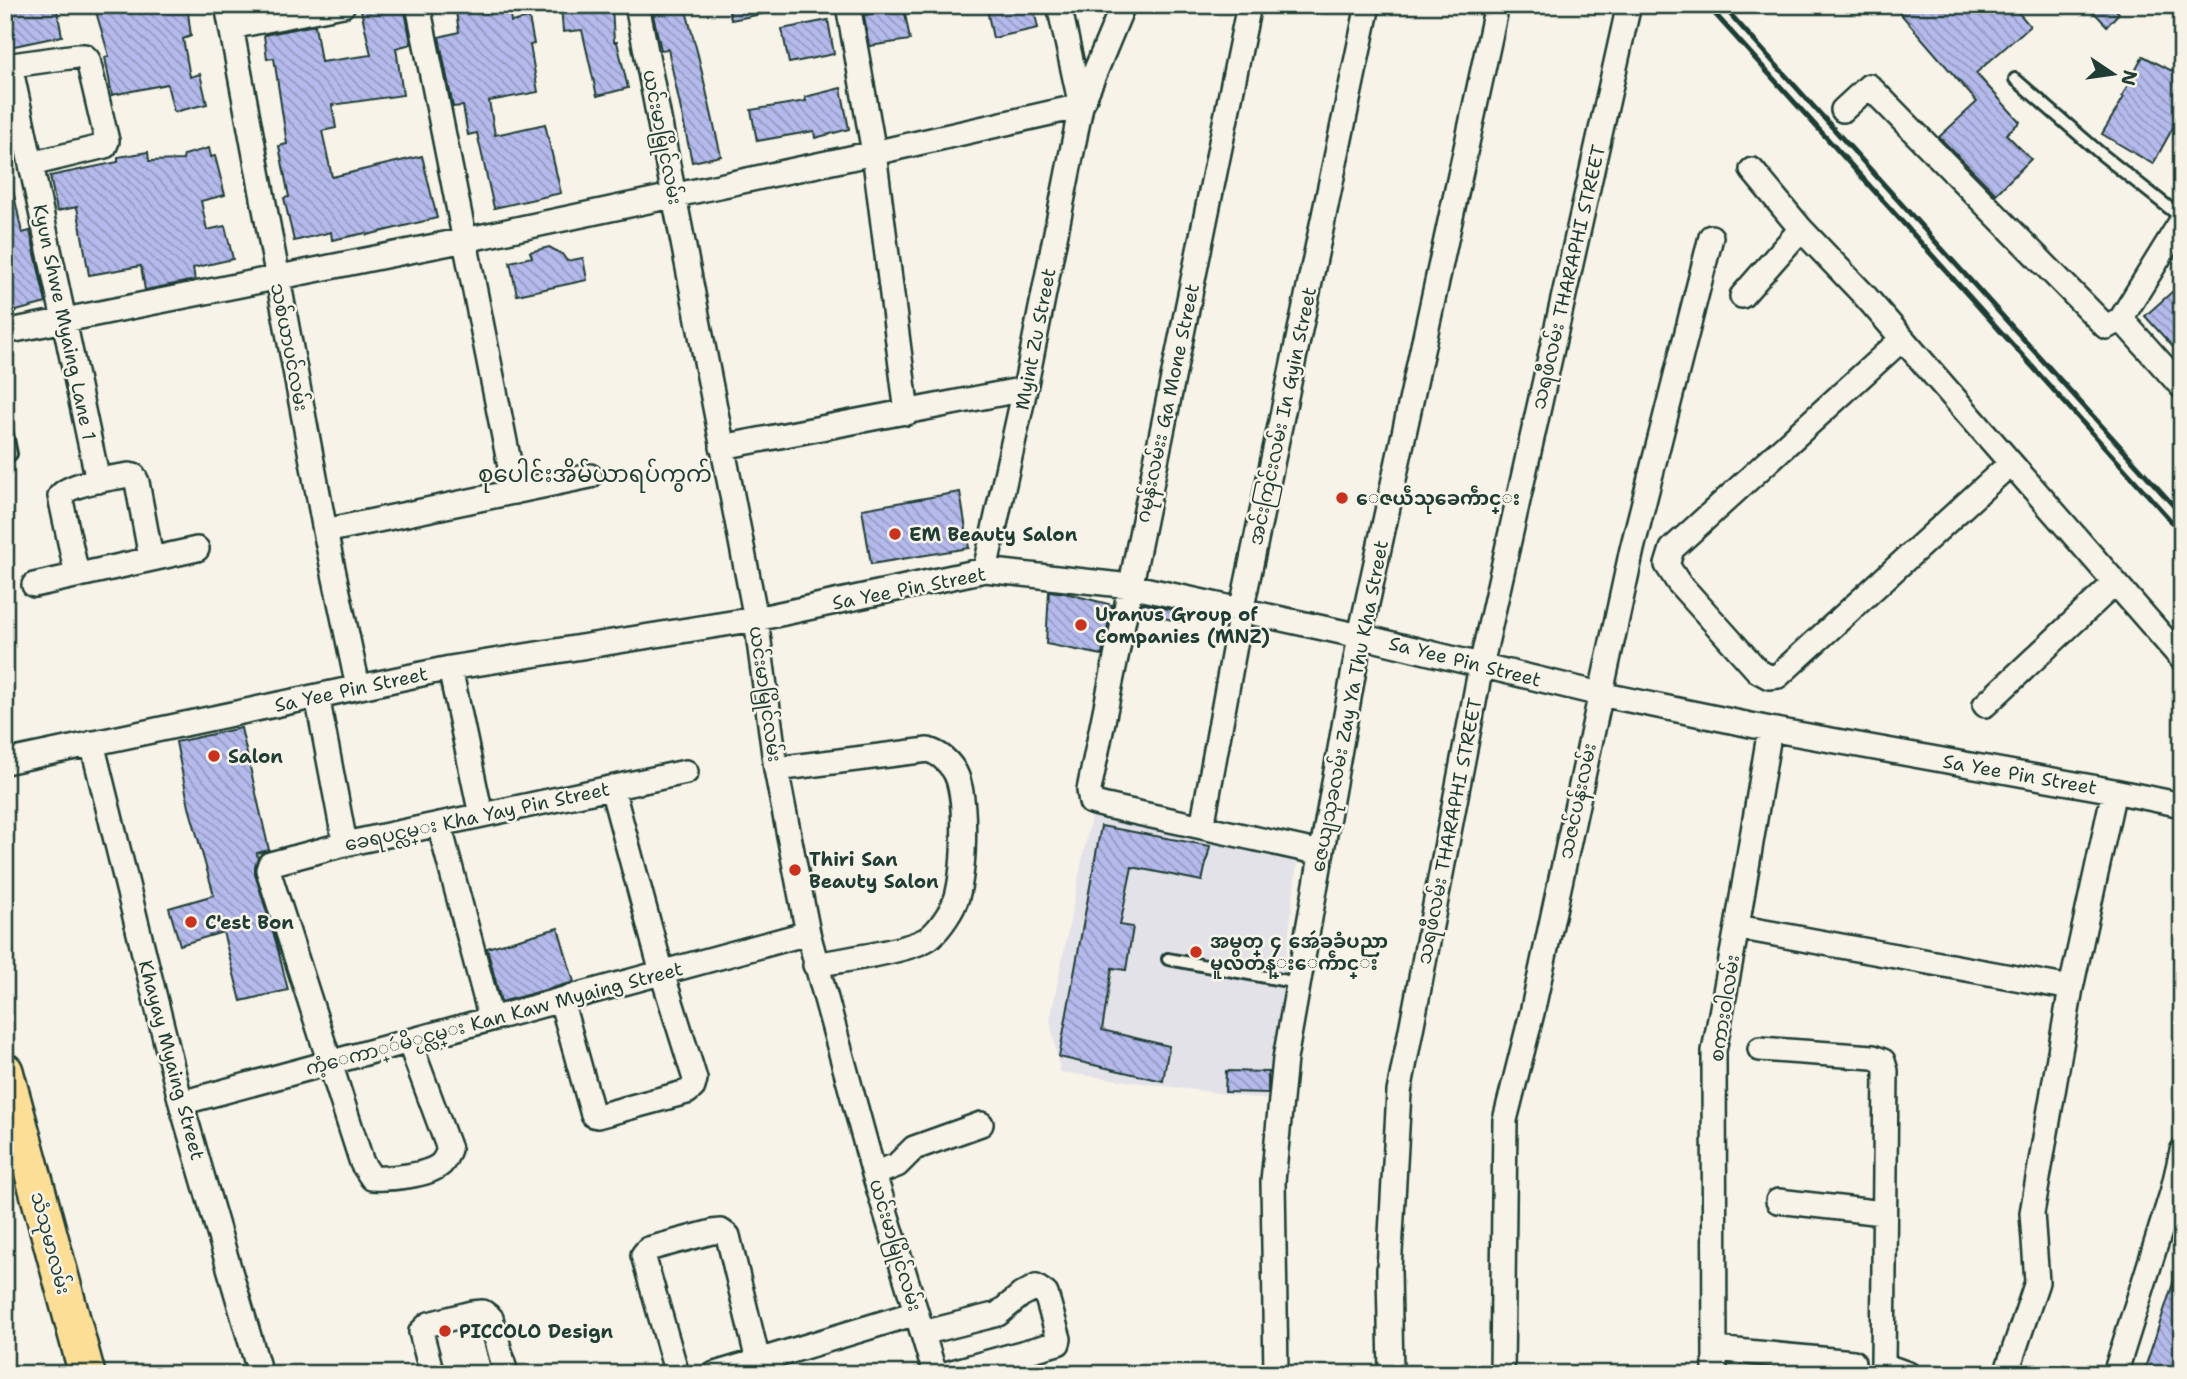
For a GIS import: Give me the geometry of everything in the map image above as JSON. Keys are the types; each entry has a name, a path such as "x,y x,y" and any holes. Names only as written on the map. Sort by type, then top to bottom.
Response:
{"main road":[{"name":"သံသုမာလမ်း","path":"5,1071 87,1374"},
{"name":"သံသုမာလမ်း","path":"5,1144 66,1374"}],"street":[{"path":"229,16 343,5"},
{"path":"418,5 515,492"},
{"name":"ယင်းမာမြိုင်လမ်း","path":"637,5 756,619 776,769 808,933 874,1174 934,1374"},
{"path":"848,5 874,153 907,413"},
{"path":"1059,5 1081,106"},
{"path":"1081,106 1123,5"},
{"name":"ဂမုန်းလမ်းး Ga Mone Street","path":"1202,827 1091,802 1089,790 1249,5"},
{"name":"အင်းကြင်းလမ်း In Gyin Street","path":"1202,827 1241,612 1368,5"},
{"name":"ဇေယျသုခလမ်း Zay Ya Thu Kha Street","path":"1276,1374 1273,1181 1286,1059 1298,983 1360,636 1497,5"},
{"name":"သရဖီလမ်း THARAPHI STREET","path":"1391,1374 1389,1270 1399,1092 1481,666 1628,9"},
{"name":"သစ်ယာပင်လမ်း","path":"229,16 276,277 358,687"},
{"name":"Kyun Shwe Myaing Lane 1","path":"31,164 105,146 107,141 89,60 84,56 8,66 98,481"},
{"path":"1843,110 1869,86 2106,327 2121,319 2182,219"},
{"path":"5,332 465,240 1081,106"},
{"name":"Myint Zu Street","path":"985,570 1025,388 1081,106"},
{"path":"1752,170 1801,229 1866,297 2182,659"},
{"path":"1742,296 1801,229"},
{"name":"သဇင်ပန်းလမ်း","path":"1502,1374 1505,1120 1532,1013 1632,549 1711,236"},
{"path":"2121,319 2182,387"},
{"path":"1902,339 1672,549 1667,565 1678,582 1758,671 1769,677 1778,676 2011,463"},
{"path":"722,447 1025,388"},
{"path":"77,575 60,496 64,491 98,481 134,476 151,558"},
{"path":"325,531 590,476"},
{"path":"34,585 197,549"},
{"name":"Sa Yee Pin Street","path":"5,762 450,668 756,619 985,570 1130,586 1360,636 1600,694 1770,729 2182,805"},
{"path":"1985,705 2115,583"},
{"path":"450,668 481,815"},
{"path":"317,696 345,844"},
{"name":"စကားဝါလမ်း","path":"1715,1374 1714,1051 1770,729"},
{"name":"Khayay Myaing Street","path":"92,743 181,1103 261,1374"},
{"path":"776,769 928,750 937,753 954,770 962,793 963,852 957,899 937,929 930,937 914,946 815,965"},
{"name":"ခေရပင္လမ္း Kha Yay Pin Street","path":"329,1063 268,870 270,864 345,844 686,772"},
{"path":"561,1000 593,1115 598,1116 674,1096 693,1087 695,1079 662,973 611,788"},
{"path":"2006,1374 2037,1282 2032,1213 2071,988 2114,791"},
{"path":"439,824 491,1019"},
{"path":"1202,827 1321,853"},
{"path":"1737,927 2071,988"},
{"name":"ကံ့ေကာ္ဴမိႂင္လမ္း Kan Kaw Myaing Street","path":"181,1103 808,933"},
{"path":"329,1063 362,1163 372,1178 388,1179 434,1169 443,1162 449,1149 409,1041"},
{"path":"1760,1049 1873,1057 1883,1061 1886,1071 1882,1369 1908,1374"},
{"path":"874,1174 897,1165 914,1148 981,1124"},
{"path":"2115,1374 2172,1193 2182,1151"},
{"path":"1778,1201 1883,1213"},
{"path":"677,1374 643,1255 648,1249 712,1232 721,1231 728,1236 758,1361"},
{"path":"715,1374 758,1361 920,1323 998,1314 1021,1295 1036,1287 1046,1294 1058,1343 946,1374"},
{"path":"432,1374 421,1332 429,1324 483,1312 491,1318 506,1374"},
{"path":"1715,1349 1853,1362"}],"lane":[{"path":"2015,79 2100,153 2182,219"},
{"path":"5,424 11,454"},
{"path":"1168,959 1298,983"}],"shaded area":[{"path":"1091,816 1297,862 1270,1100 1060,1072 1050,1020"}],"building":[{"path":"5,5 56,5 62,36 5,48"},
{"path":"94,5 187,5 191,36 183,39 190,77 200,74 207,104 174,112 167,84 112,95 105,57 109,56"},
{"path":"379,5 404,5 411,44 396,48 403,95 332,105 336,128 322,131 332,177 422,156 437,218 367,235 366,233 332,240 331,232 294,241 284,198 289,197 279,146 287,144 274,58 267,59 264,35 315,25 321,62 371,55 361,10"},
{"path":"455,5 509,5 511,22 529,18 534,44 530,45 538,92 489,101 495,135 545,124 561,193 494,208 477,133 468,135 463,106 453,107 439,37 459,32"},
{"path":"561,5 612,5 614,42 617,42 628,88 597,96 582,30 563,32"},
{"path":"728,5 771,5 772,12 731,20"},
{"path":"986,5 1033,5 1038,28 993,38"},
{"path":"1893,5 2012,5 2030,26 1976,73 2020,122 2006,134 2031,159 1996,194 1939,137 1977,102"},
{"path":"2087,5 2111,5 2119,13 2107,26"},
{"path":"685,7 721,156 692,162 668,49 661,50 653,15"},
{"path":"904,8 910,40 869,46 864,15"},
{"path":"828,20 834,54 789,63 782,29"},
{"path":"2143,56 2182,76 2182,111 2153,164 2102,134 2124,97 2122,96"},
{"path":"841,88 849,129 815,138 814,131 757,141 751,110 806,101 805,97"},
{"path":"209,148 211,157 215,156 225,195 201,201 207,230 225,226 233,259 193,268 195,280 145,290 141,266 89,275 77,207 57,211 50,176 118,162 118,157 148,152 149,161 183,160 184,155"},
{"path":"12,185 22,233 30,231 46,303 5,314 5,186"},
{"path":"549,247 562,254 567,261 583,258 587,280 517,295 510,262 532,257 530,252"},
{"path":"2182,283 2182,357 2145,316"},
{"path":"960,492 969,548 871,564 862,509"},
{"name":"Uranus Group of Companies (MNZ)","path":"1049,591 1112,605 1102,655 1046,644"},
{"path":"1141,603 1182,612 1180,622 1140,612"},
{"path":"241,728 269,850 257,853 255,874 288,990 241,1001 223,932 180,945 169,908 214,895 189,807 176,742"},
{"path":"1101,826 1210,846 1202,881 1132,867 1120,925 1133,927 1126,970 1112,968 1102,1030 1169,1046 1163,1081 1059,1057"},
{"path":"558,928 574,982 501,1002 487,948"},
{"path":"1226,1071 1268,1072 1268,1093 1225,1092"},
{"path":"2179,1265 2182,1265 2182,1374 2143,1374"}],"railway":[{"path":"1707,5 2182,533"},
{"path":"1722,5 2182,515"}],"place":[{"name":"ေဇယဵသုခေကဵာင္း","path":"1342,498"},
{"name":"EM Beauty Salon","path":"895,534"},
{"name":"Uranus Group of Companies (MNZ)","path":"1081,625"},
{"name":"Salon","path":"214,756"},
{"name":"Thiri San Beauty Salon","path":"795,870"},
{"name":"C'est Bon","path":"191,922"},
{"name":"အမွတ္ ၄ အေဴခခံပညာ မူလတန္းေကဵာင္း","path":"1196,952"},
{"name":"PICCOLO Design","path":"445,1331"}],"district":[{"name":"စုပေါင်းအိမ်ယာရပ်ကွက်","path":"595,474"}]}
